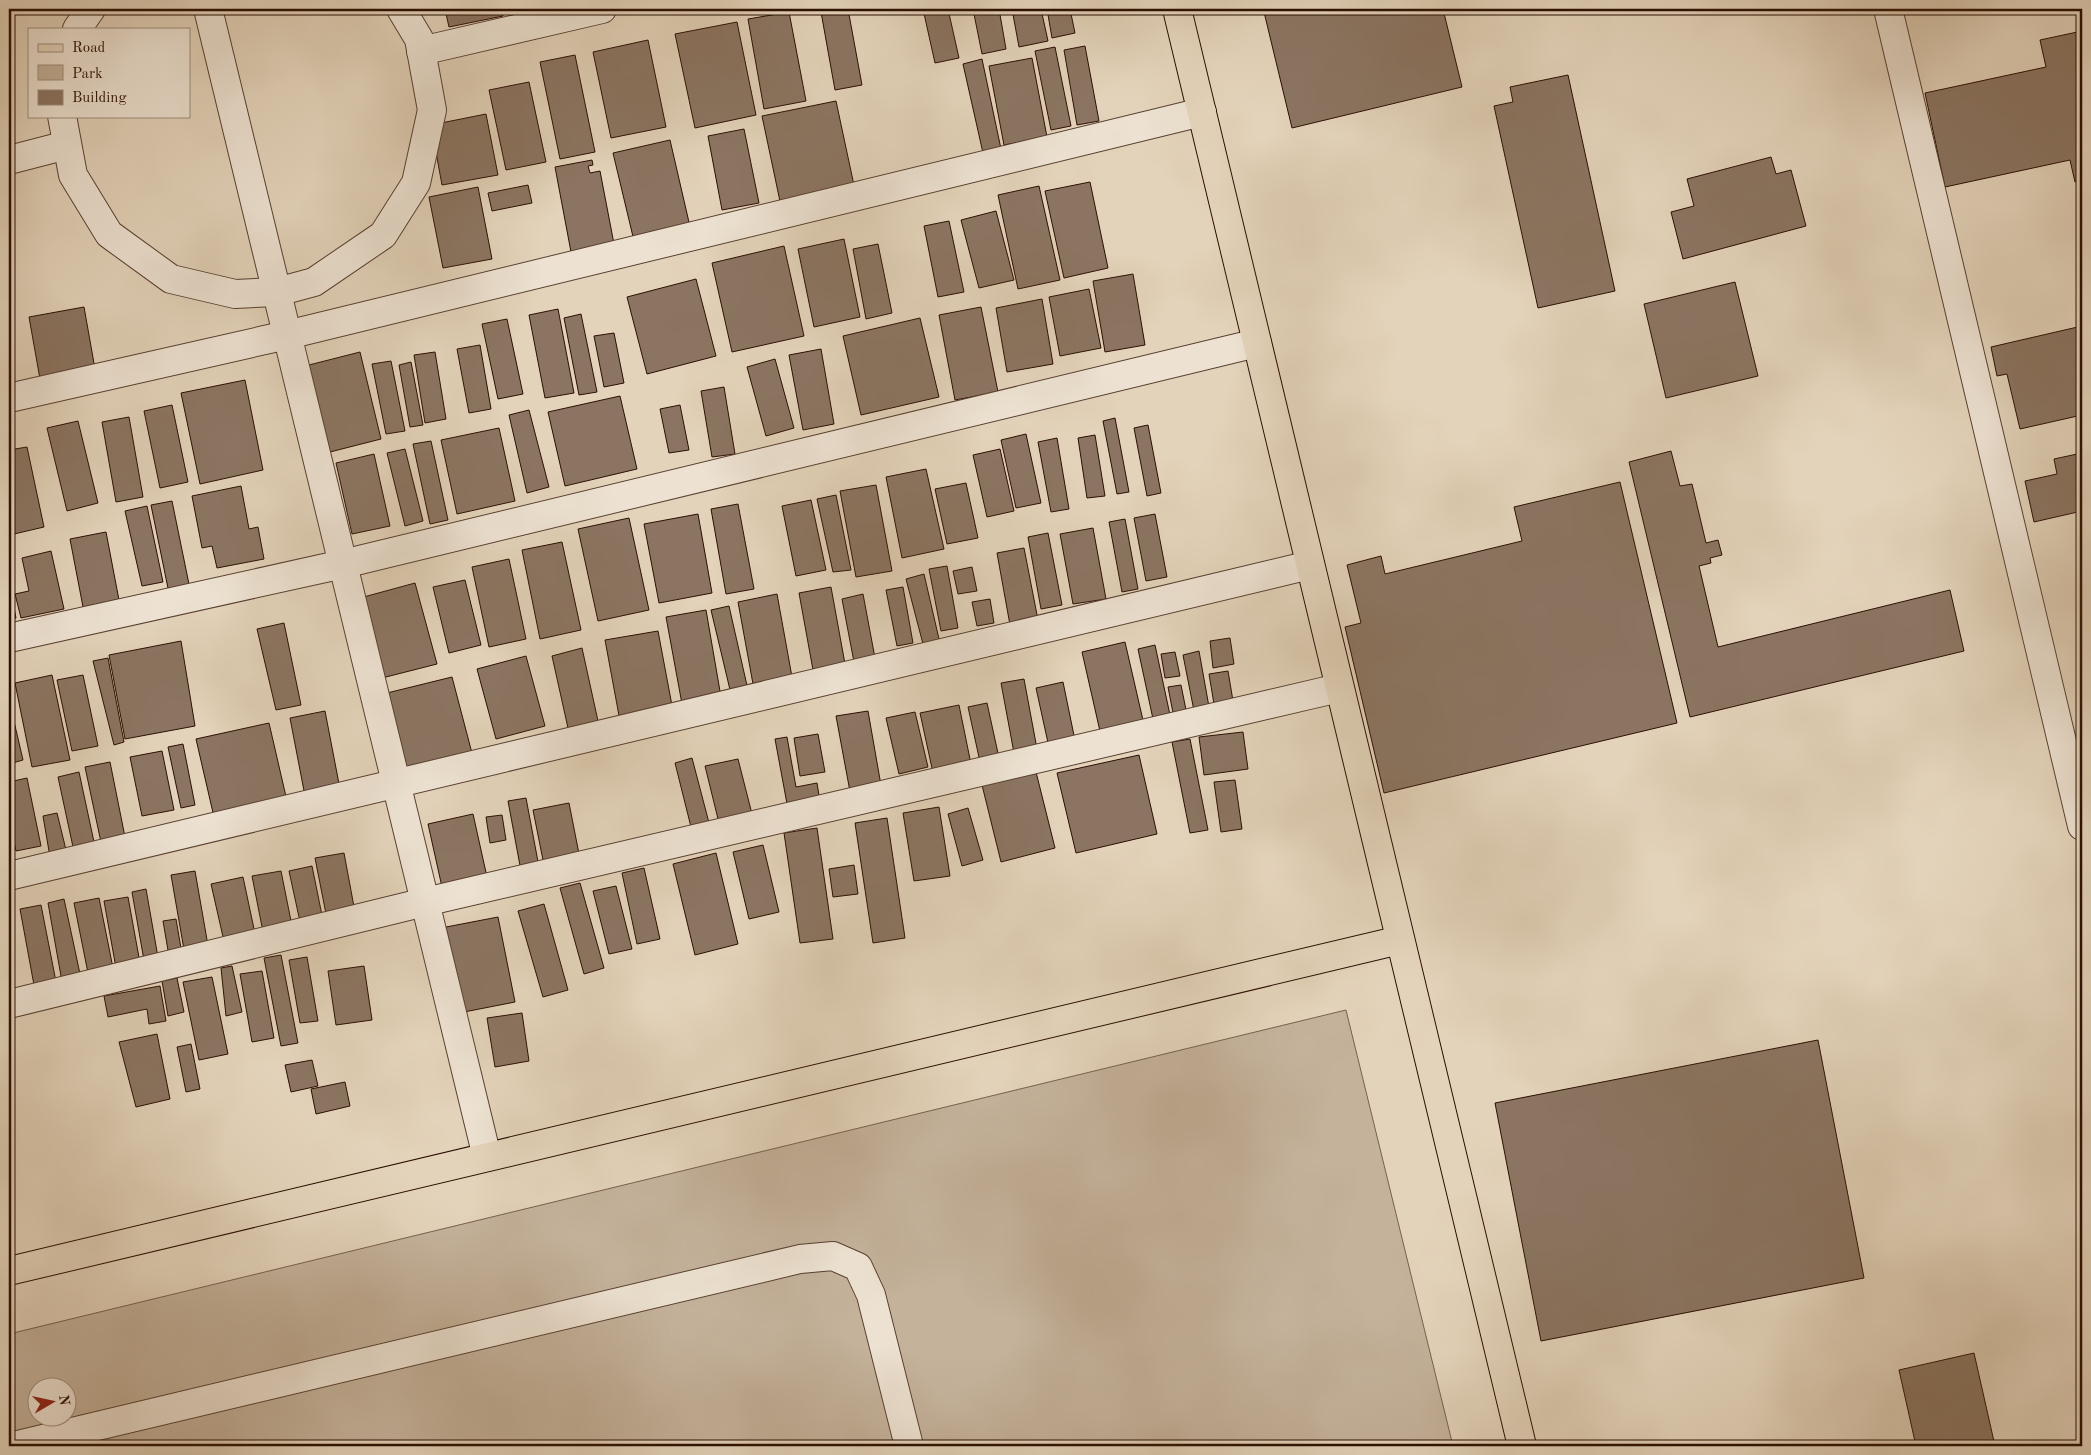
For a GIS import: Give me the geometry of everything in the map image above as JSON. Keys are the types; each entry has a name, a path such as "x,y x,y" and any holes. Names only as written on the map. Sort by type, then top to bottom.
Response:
{"main road":[{"path":"1177,9 1522,1446"},
{"path":"9,1271 1400,940"}],"street":[{"path":"78,28 91,9"},
{"path":"208,9 487,1157"},
{"path":"62,118 72,175 109,234 171,279 235,294 277,292 314,282 383,235 416,183 432,110 419,39 401,9"},
{"path":"421,51 602,9"},
{"path":"1888,9 2082,826"},
{"path":"9,398 287,335 1202,112"},
{"path":"9,160 67,145"},
{"path":"9,638 342,564 1257,343"},
{"path":"9,876 1310,564"},
{"path":"9,1004 425,902 1339,688"},
{"path":"13,1446 800,1259 833,1256 858,1267 871,1295 908,1446"}],"green space":[{"path":"1346,1010 1453,1446 9,1446 9,1334"}],"building":[{"path":"445,9 501,9 503,16 449,27"},
{"path":"511,9 532,9 533,14 512,17"},
{"path":"848,9 862,85 835,90 821,12"},
{"path":"923,9 948,9 959,58 935,63"},
{"path":"973,9 999,9 1006,49 982,54"},
{"path":"1012,9 1041,9 1048,41 1019,47"},
{"path":"1047,9 1070,9 1075,33 1052,38"},
{"path":"1276,9 1443,9 1462,87 1292,128 1264,12"},
{"path":"789,12 806,101 764,109 748,19"},
{"path":"737,22 756,115 695,128 675,34"},
{"path":"2082,31 2082,181 2075,182 2070,160 1945,187 1925,93 2046,67 2040,40"},
{"path":"648,40 666,127 611,138 593,52"},
{"path":"1085,46 1099,121 1077,125 1064,50"},
{"path":"1055,47 1071,126 1051,130 1035,51"},
{"path":"575,55 595,152 560,159 540,62"},
{"path":"1032,58 1047,137 1004,145 989,66"},
{"path":"982,59 1001,149 983,153 963,64"},
{"path":"1568,75 1615,291 1538,308 1494,106 1513,102 1510,87"},
{"path":"529,82 546,162 506,170 489,90"},
{"path":"836,101 855,190 781,206 762,116"},
{"path":"486,114 498,175 442,185 431,125"},
{"path":"744,129 759,203 722,210 708,136"},
{"path":"670,140 691,231 635,245 613,153"},
{"path":"1771,157 1776,174 1791,170 1806,226 1683,259 1671,212 1694,206 1687,179"},
{"path":"592,160 593,165 588,166 590,173 600,171 614,244 571,252 555,167"},
{"path":"1090,182 1108,268 1064,278 1045,191"},
{"path":"528,185 532,203 492,211 488,193"},
{"path":"1039,186 1060,280 1018,289 998,195"},
{"path":"478,187 492,259 443,268 429,197"},
{"path":"996,211 1014,280 979,288 961,220"},
{"path":"949,221 964,292 938,297 924,226"},
{"path":"844,239 860,317 814,327 798,249"},
{"path":"878,244 892,313 866,319 853,249"},
{"path":"784,246 804,336 732,352 712,263"},
{"path":"1133,274 1145,345 1105,352 1093,281"},
{"path":"696,279 716,356 647,374 627,297"},
{"path":"1735,282 1758,376 1666,398 1644,304"},
{"path":"1089,289 1101,348 1060,356 1049,297"},
{"path":"1042,299 1053,364 1007,372 996,308"},
{"path":"84,307 95,369 40,379 29,317"},
{"path":"981,307 998,392 955,400 939,315"},
{"path":"558,309 574,393 545,398 529,315"},
{"path":"581,314 597,392 579,395 564,318"},
{"path":"920,318 939,397 861,415 843,336"},
{"path":"507,319 523,394 498,399 482,324"},
{"path":"2082,326 2082,415 2020,429 2007,374 1997,376 1991,347"},
{"path":"614,333 624,383 604,387 594,336"},
{"path":"480,345 491,409 469,413 457,349"},
{"path":"821,349 834,424 803,430 789,355"},
{"path":"360,352 381,439 326,453 305,366"},
{"path":"435,352 446,419 425,423 414,355"},
{"path":"775,359 794,428 766,436 747,367"},
{"path":"391,361 405,431 386,434 372,364"},
{"path":"411,362 423,425 410,427 399,365"},
{"path":"245,380 263,470 200,484 181,393"},
{"path":"724,387 735,454 712,457 701,391"},
{"path":"620,396 637,469 565,486 548,412"},
{"path":"172,405 188,482 160,488 144,411"},
{"path":"680,405 689,450 669,453 660,409"},
{"path":"529,410 549,487 527,493 509,415"},
{"path":"129,417 143,497 116,502 102,422"},
{"path":"1115,418 1129,492 1117,494 1103,421"},
{"path":"78,421 98,503 67,511 47,428"},
{"path":"1148,425 1161,493 1147,496 1134,428"},
{"path":"499,428 515,501 457,514 441,440"},
{"path":"1026,434 1041,503 1016,508 1001,440"},
{"path":"1095,435 1105,496 1087,498 1078,438"},
{"path":"1057,438 1069,509 1051,512 1038,442"},
{"path":"431,441 448,520 430,524 413,444"},
{"path":"27,447 44,527 14,534 9,507 9,450"},
{"path":"405,449 423,521 405,526 387,453"},
{"path":"1000,449 1014,511 987,517 973,455"},
{"path":"1671,451 1680,486 1692,484 1706,543 1718,540 1722,555 1710,558 1711,563 1699,566 1718,647 1950,590 1964,651 1690,717 1629,462"},
{"path":"2082,453 2082,511 2034,522 2025,481 2057,474 2054,459"},
{"path":"374,454 390,526 352,534 336,463"},
{"path":"926,469 944,549 902,558 886,477"},
{"path":"1620,482 1677,723 1384,793 1345,627 1361,623 1347,565 1381,556 1385,574 1522,541 1514,507"},
{"path":"966,483 978,538 947,544 935,489"},
{"path":"876,485 892,571 856,577 840,491"},
{"path":"241,486 249,529 258,527 264,559 217,568 212,546 202,548 192,496"},
{"path":"836,495 851,570 833,572 817,499"},
{"path":"811,500 826,570 796,576 782,506"},
{"path":"172,501 191,594 170,598 151,505"},
{"path":"738,504 754,589 726,594 711,509"},
{"path":"147,506 163,582 142,586 125,511"},
{"path":"698,514 712,593 659,603 644,524"},
{"path":"1155,514 1167,577 1146,581 1134,518"},
{"path":"629,518 649,610 598,621 578,529"},
{"path":"1125,519 1138,589 1122,592 1109,522"},
{"path":"1093,528 1106,599 1073,604 1060,534"},
{"path":"106,532 119,600 83,607 70,539"},
{"path":"1048,533 1062,605 1041,609 1028,537"},
{"path":"562,542 581,630 540,639 522,550"},
{"path":"1024,548 1038,620 1010,625 997,553"},
{"path":"51,551 64,609 21,618 15,594 29,591 22,558"},
{"path":"509,559 526,639 489,647 472,567"},
{"path":"947,566 958,628 941,631 929,569"},
{"path":"972,567 977,591 958,594 953,571"},
{"path":"924,574 939,639 923,644 906,579"},
{"path":"465,580 481,645 449,653 433,587"},
{"path":"9,583 16,618 9,620"},
{"path":"415,583 437,664 382,678 360,598"},
{"path":"831,587 845,664 813,670 799,593"},
{"path":"903,587 913,643 897,646 886,590"},
{"path":"777,594 792,677 753,684 738,602"},
{"path":"863,594 875,658 854,662 842,599"},
{"path":"990,599 994,623 977,626 972,602"},
{"path":"729,606 748,690 731,694 711,610"},
{"path":"706,610 721,697 682,704 666,617"},
{"path":"284,623 301,705 276,710 257,629"},
{"path":"658,631 673,711 620,721 605,640"},
{"path":"1230,638 1234,664 1213,668 1210,641"},
{"path":"181,641 195,726 125,739 109,655"},
{"path":"1125,642 1145,729 1102,740 1082,652"},
{"path":"1155,645 1170,715 1153,719 1138,649"},
{"path":"582,648 598,721 568,728 552,656"},
{"path":"1199,651 1211,718 1196,721 1183,655"},
{"path":"1175,652 1180,676 1165,678 1161,654"},
{"path":"526,656 545,726 496,739 477,669"},
{"path":"108,658 124,742 114,745 93,661"},
{"path":"1228,671 1236,719 1217,722 1209,674"},
{"path":"52,675 70,760 32,767 15,683"},
{"path":"83,675 98,746 72,751 57,680"},
{"path":"452,677 473,757 408,774 387,693"},
{"path":"1024,679 1037,749 1014,753 1001,683"},
{"path":"1063,682 1078,755 1052,761 1036,688"},
{"path":"1181,685 1187,715 1174,718 1168,687"},
{"path":"9,700 23,760 9,764"},
{"path":"987,703 1001,767 982,771 968,707"},
{"path":"959,705 973,774 935,782 920,713"},
{"path":"325,711 340,789 305,796 290,718"},
{"path":"868,711 882,791 851,797 836,716"},
{"path":"915,712 928,767 899,774 886,718"},
{"path":"269,723 287,801 214,817 196,739"},
{"path":"1243,732 1248,769 1204,775 1199,737"},
{"path":"818,734 825,772 800,776 794,738"},
{"path":"787,737 796,787 817,783 822,814 790,820 775,739"},
{"path":"1190,739 1208,830 1190,833 1172,742"},
{"path":"183,744 195,805 181,808 168,747"},
{"path":"162,751 174,810 142,816 130,757"},
{"path":"1139,755 1157,834 1076,853 1057,773"},
{"path":"692,758 713,838 695,843 675,763"},
{"path":"738,759 752,814 719,823 705,766"},
{"path":"110,762 126,842 102,847 85,767"},
{"path":"79,772 97,856 76,861 58,777"},
{"path":"1036,772 1055,848 1001,862 982,785"},
{"path":"27,778 41,846 16,851 9,819 9,782"},
{"path":"1235,780 1242,829 1221,832 1214,782"},
{"path":"526,798 539,867 521,871 508,801"},
{"path":"569,803 581,864 545,870 533,810"},
{"path":"939,807 950,876 914,881 903,813"},
{"path":"968,808 983,860 962,866 948,814"},
{"path":"57,813 67,854 50,857 43,816"},
{"path":"473,814 489,886 444,896 428,824"},
{"path":"502,815 506,840 490,843 486,817"},
{"path":"887,818 905,938 873,943 855,823"},
{"path":"817,828 833,939 800,943 784,833"},
{"path":"763,845 779,912 749,919 733,852"},
{"path":"344,853 357,923 329,929 315,858"},
{"path":"716,853 738,944 695,955 673,864"},
{"path":"854,865 858,894 833,897 829,869"},
{"path":"312,866 326,935 304,940 289,871"},
{"path":"644,868 660,939 637,944 622,873"},
{"path":"195,871 210,957 186,961 171,875"},
{"path":"281,871 293,931 264,937 252,876"},
{"path":"243,877 257,943 226,950 211,884"},
{"path":"580,883 604,968 584,974 560,888"},
{"path":"616,886 632,949 609,954 593,891"},
{"path":"146,889 159,963 145,966 132,892"},
{"path":"128,897 142,974 118,979 104,901"},
{"path":"99,898 114,973 89,978 74,903"},
{"path":"64,899 83,988 64,993 48,903"},
{"path":"544,904 568,990 543,997 518,911"},
{"path":"41,905 58,992 36,996 20,909"},
{"path":"498,917 515,1002 459,1013 441,928"},
{"path":"176,919 183,960 170,962 163,921"},
{"path":"281,955 298,1043 281,1046 264,958"},
{"path":"307,957 318,1021 300,1023 289,960"},
{"path":"232,966 242,1012 226,1016 221,968"},
{"path":"364,966 372,1020 336,1025 328,971"},
{"path":"262,971 274,1038 252,1042 240,974"},
{"path":"212,977 228,1054 199,1060 183,982"},
{"path":"177,978 184,1012 168,1016 162,981"},
{"path":"160,986 166,1021 149,1024 147,1009 108,1017 104,996"},
{"path":"522,1013 529,1061 495,1067 487,1018"},
{"path":"157,1034 170,1099 136,1107 119,1042"},
{"path":"1818,1040 1864,1278 1541,1341 1495,1103"},
{"path":"191,1044 200,1089 186,1092 177,1047"},
{"path":"312,1060 318,1086 291,1092 285,1065"},
{"path":"345,1082 350,1106 316,1114 311,1089"},
{"path":"1974,1353 1995,1446 1916,1446 1899,1370"}]}
